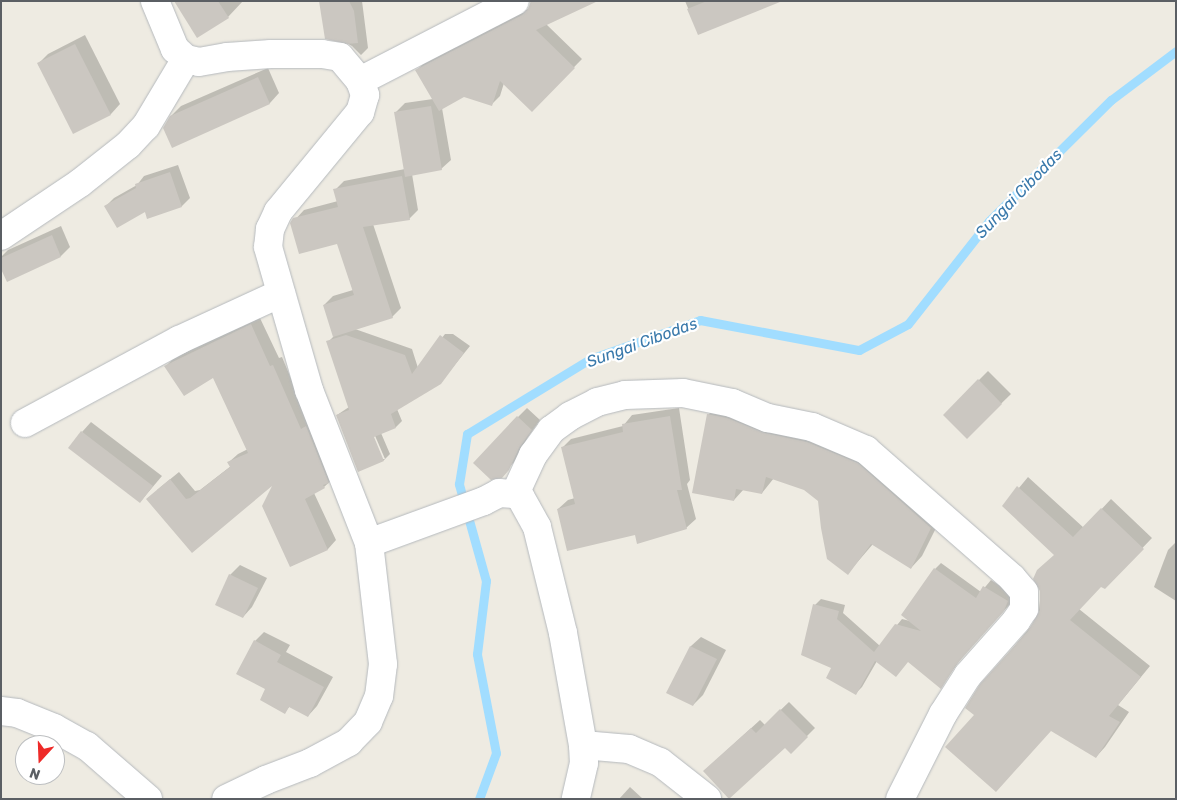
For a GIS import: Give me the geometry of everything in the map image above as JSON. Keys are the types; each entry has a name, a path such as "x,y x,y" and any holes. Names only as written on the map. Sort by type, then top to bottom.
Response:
{"street":[{"path":"155,1 175,49 186,59 199,62 226,57 271,54 322,54 340,57 360,81 365,95 360,112 278,212 270,228 268,247 309,390 370,543 383,664 379,696 368,722 349,742 310,763 266,780 226,799"},
{"path":"360,81 515,1"},
{"path":"1,236 80,183 128,146 146,126 186,59"},
{"path":"25,423 179,340 281,293"},
{"path":"515,494 533,455 551,430 570,416 597,402 626,395 683,393 732,403 768,418 812,427 866,450 1012,578 1024,592 1024,608 1016,621 968,675 942,714 900,799"},
{"path":"370,543 484,501 499,493 515,494 530,511 537,527 563,633 583,745 584,763 576,799"},
{"path":"1,711 17,713 36,720 87,746 148,799"},
{"path":"583,745 630,749 660,762 707,799"}],"building":[{"path":"174,1 218,1 229,18 197,38"},
{"path":"319,1 349,1 354,11 358,43 347,44 325,39"},
{"path":"531,1 598,1 536,30 575,68 532,112 500,81 492,106 464,97 439,111 415,70 522,15 528,9"},
{"path":"707,1 780,2 698,35 687,9"},
{"path":"75,44 111,115 73,134 37,63"},
{"path":"258,77 270,104 172,148 163,128 170,116"},
{"path":"431,106 442,170 405,177 394,112"},
{"path":"170,172 182,207 147,219 145,212 117,228 104,206 136,188 135,184"},
{"path":"402,176 410,220 363,227 393,318 333,337 323,305 354,295 337,244 299,254 290,223 293,218 338,207 333,189"},
{"path":"52,235 61,257 7,282 1,269 1,258"},
{"path":"251,324 270,366 273,365 301,429 306,426 329,483 323,485 325,488 305,499 328,550 290,567 262,506 272,486 192,553 146,499 170,479 186,499 190,498 230,467 227,462 248,453 213,378 184,396 164,366"},
{"path":"346,335 405,355 412,374 440,335 464,353 441,384 391,414 396,428 374,437 384,461 358,472 336,415 349,410 326,341"},
{"path":"978,379 1002,404 967,439 943,415"},
{"path":"707,414 727,418 765,433 807,442 858,463 931,528 911,569 871,544 848,575 827,559 818,501 804,490 766,477 762,494 736,489 734,501 692,493"},
{"path":"517,416 532,430 519,448 509,470 502,478 491,480 473,463"},
{"path":"670,416 682,490 677,490 687,529 637,544 635,535 567,551 557,509 575,504 561,447 623,432 622,424"},
{"path":"81,431 153,486 140,503 68,448"},
{"path":"1017,486 1073,537 1101,508 1144,549 1105,589 1101,587 1070,620 1141,677 1109,716 1120,722 1096,758 1051,731 996,792 945,747 974,715 965,708 980,684 1028,631 1040,610 1040,591 1033,579 1037,570 1054,555 1002,506"},
{"path":"934,568 976,598 983,586 1008,601 1004,611 956,665 941,689 908,662 896,677 875,661 856,695 826,678 831,668 801,655 813,604 839,611 837,619 874,652 895,624 921,631 901,615"},
{"path":"229,574 258,588 243,618 215,605"},
{"path":"254,640 281,655 277,662 324,687 308,717 289,707 285,714 260,700 265,689 236,674"},
{"path":"690,646 717,659 693,706 666,693"},
{"path":"780,709 808,737 791,754 785,748 729,799 703,771 751,728 756,733"}],"waterway":[{"name":"Sungai Cibodas","path":"479,799 496,753 477,654 486,581 459,484 467,434 590,359 700,320 859,350 908,324 989,221 1111,100 1176,51"}]}
